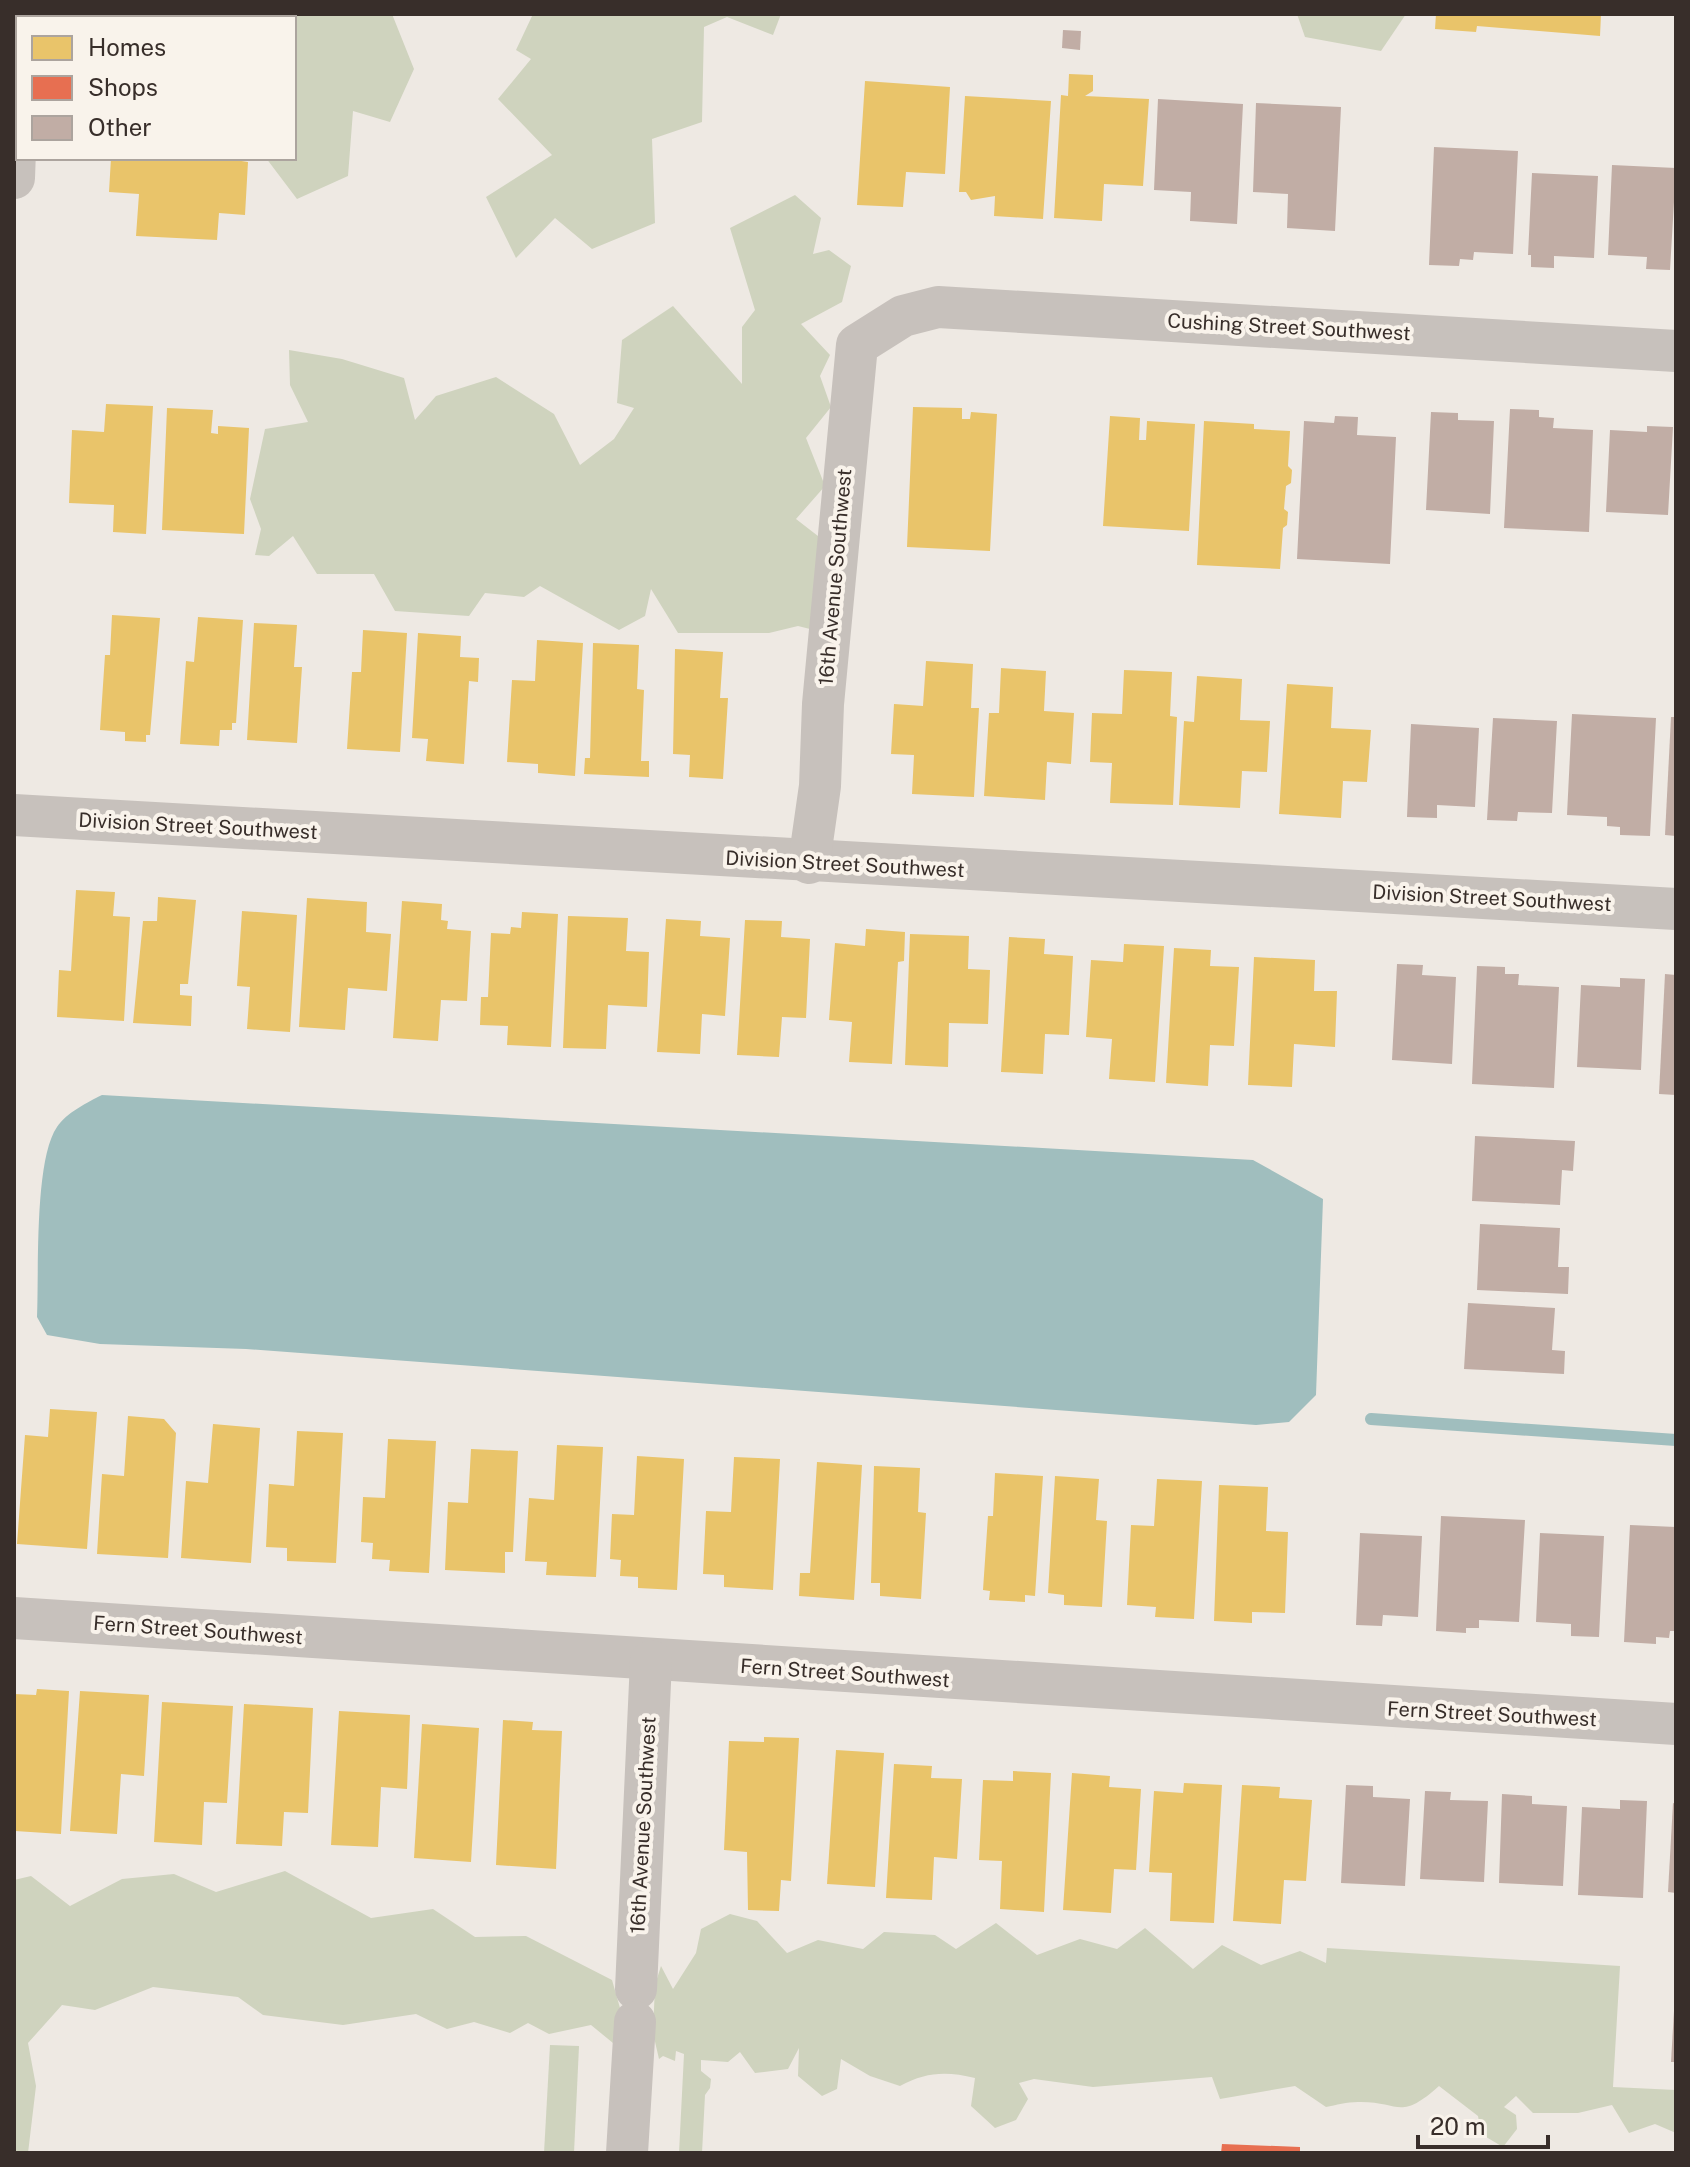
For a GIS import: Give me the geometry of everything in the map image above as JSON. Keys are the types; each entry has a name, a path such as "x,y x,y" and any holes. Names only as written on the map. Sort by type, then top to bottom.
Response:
{"street":[{"path":"14,178 16,123"},
{"name":"Cushing Street Southwest","path":"903,316 938,307 1676,351"},
{"name":"16th Avenue Southwest","path":"809,863 820,786 823,704 857,345 903,316"},
{"name":"Division Street Southwest","path":"14,815 809,863 1676,909"},
{"name":"Fern Street Southwest","path":"14,1618 1676,1724"},
{"name":"16th Avenue Southwest","path":"627,2153 651,1661"}],"green space":[{"path":"392,14 414,69 390,122 353,111 348,176 297,199 268,160 296,160 296,16 272,16"},
{"path":"533,14 781,14 773,35 727,17 704,27 702,122 652,139 655,223 592,249 555,218 516,258 486,197 552,155 498,99 531,59 516,50"},
{"path":"1297,14 1406,14 1381,51 1305,37"},
{"path":"795,195 821,218 813,254 829,250 851,266 842,302 801,324 830,355 820,376 831,407 806,438 825,486 796,519 827,543 814,630 798,626 769,633 678,633 651,589 645,616 619,630 540,586 524,597 485,593 469,616 395,611 374,574 317,574 293,536 269,556 255,555 261,529 250,499 265,429 308,422 290,385 289,350 342,359 404,378 415,420 436,396 496,377 554,414 580,465 614,439 634,408 617,403 622,340 673,306 742,384 742,327 755,310 730,228"},
{"path":"285,1871 371,1918 433,1909 475,1937 526,1936 612,1980 622,2015 613,2043 591,2025 549,2034 528,2023 510,2033 474,2022 447,2029 416,2014 343,2025 263,2015 238,1997 153,1987 95,2010 62,2005 28,2043 36,2086 28,2153 14,2153 14,1880 31,1876 70,1906 122,1879 174,1874 216,1892"},
{"path":"730,1914 757,1921 787,1953 818,1940 863,1949 884,1932 935,1935 956,1949 996,1923 1037,1955 1080,1939 1117,1949 1145,1928 1193,1969 1222,1945 1261,1965 1300,1951 1326,1963 1327,1948 1620,1966 1613,2087 1676,2090 1676,2133 1655,2124 1629,2133 1612,2105 1578,2113 1533,2113 1516,2096 1504,2107 1516,2115 1517,2129 1503,2147 1481,2134 1478,2116 1439,2086 1407,2107 1358,2102 1326,2107 1295,2086 1220,2099 1212,2077 1093,2087 1034,2079 1019,2083 1028,2099 1016,2120 995,2128 971,2106 975,2078 936,2074 900,2086 870,2076 841,2059 837,2089 822,2096 798,2076 799,2048 788,2069 755,2073 740,2052 728,2062 701,2060 701,2071 711,2079 705,2095 702,2153 679,2153 684,2054 676,2051 675,2061 663,2056 659,2059 653,2033 655,1985 661,1966 673,1989 696,1953 701,1929"},
{"path":"550,2045 579,2046 574,2153 544,2153"}],"water":[{"path":"102,1095 1253,1160 1323,1199 1316,1395 1289,1422 1256,1425 246,1349 100,1344 47,1335 37,1317 39,1218 44,1164 61,1122"}],"building: Homes":[{"path":"1436,14 1601,14 1600,36 1477,26 1476,32 1435,29"},
{"path":"1069,74 1093,75 1093,91 1085,96 1149,99 1143,186 1104,184 1102,221 1054,218 1061,95 1068,96"},
{"path":"865,81 950,87 945,174 906,172 903,207 857,205"},
{"path":"965,96 1051,101 1043,219 994,216 995,196 971,200 966,192 959,192"},
{"path":"111,160 248,162 245,215 219,213 217,240 136,236 139,194 109,192"},
{"path":"106,404 153,406 146,534 113,532 114,505 69,503 72,430 104,432"},
{"path":"913,407 962,408 962,419 970,419 971,412 997,414 990,551 907,547"},
{"path":"167,408 213,410 211,433 218,434 218,426 249,428 244,534 162,530"},
{"path":"1110,416 1140,418 1139,440 1146,440 1147,421 1195,424 1189,531 1103,526"},
{"path":"1204,421 1254,424 1254,429 1290,431 1288,466 1292,470 1291,483 1286,486 1284,509 1288,512 1287,525 1283,528 1280,569 1197,565"},
{"path":"112,615 160,618 150,735 146,735 146,742 125,741 125,732 100,730 105,655 110,655"},
{"path":"198,617 243,620 236,723 232,723 232,730 220,730 219,746 180,744 186,661 194,662"},
{"path":"254,623 297,625 294,667 302,667 297,743 247,740"},
{"path":"363,630 407,633 400,752 347,749 352,672 361,672"},
{"path":"418,633 461,636 460,657 479,658 478,682 469,681 464,764 426,761 428,739 412,738"},
{"path":"537,640 583,643 575,776 538,773 538,764 507,762 512,680 535,681"},
{"path":"593,643 639,645 637,689 644,690 641,761 649,761 649,777 584,774 585,758 590,758"},
{"path":"675,649 723,652 720,698 728,698 723,779 689,777 690,755 673,754"},
{"path":"926,661 973,664 971,708 979,708 974,797 912,794 914,755 891,754 894,704 923,706"},
{"path":"1001,668 1046,671 1044,711 1074,713 1071,764 1047,762 1045,800 984,796 989,713 999,713"},
{"path":"1124,670 1172,672 1170,716 1177,717 1173,805 1110,803 1112,763 1090,762 1092,713 1122,714"},
{"path":"1197,676 1242,679 1240,720 1270,721 1267,772 1242,771 1240,808 1179,805 1184,721 1194,722"},
{"path":"1287,684 1333,687 1331,728 1371,730 1367,782 1343,781 1341,818 1279,814"},
{"path":"76,890 115,892 113,916 130,917 124,1021 57,1017 59,970 71,971"},
{"path":"158,897 196,900 188,984 180,984 180,995 192,996 191,1026 133,1023 143,921 157,921"},
{"path":"307,898 367,902 366,932 391,934 387,991 348,988 345,1030 299,1027"},
{"path":"402,901 442,904 441,920 448,921 447,929 471,931 467,1001 441,1000 438,1041 393,1038"},
{"path":"242,911 297,915 290,1032 247,1029 250,987 237,986"},
{"path":"522,912 558,914 551,1047 507,1045 508,1026 480,1025 481,997 488,997 491,933 510,934 511,927 521,928"},
{"path":"568,916 628,918 626,951 649,952 647,1007 608,1005 606,1049 563,1048"},
{"path":"666,919 701,921 700,936 730,938 725,1016 702,1014 700,1054 657,1052"},
{"path":"745,920 782,921 781,937 810,939 806,1018 782,1017 779,1057 737,1055"},
{"path":"866,929 905,932 904,961 898,962 892,1064 849,1062 852,1022 829,1020 835,943 865,946"},
{"path":"910,934 969,936 968,969 990,970 988,1024 949,1023 948,1067 905,1065"},
{"path":"1009,937 1045,939 1044,954 1073,956 1069,1035 1045,1034 1043,1074 1001,1072"},
{"path":"1124,944 1164,946 1155,1082 1109,1079 1112,1039 1086,1037 1091,960 1123,962"},
{"path":"1174,948 1211,950 1210,966 1239,967 1234,1046 1210,1045 1208,1086 1166,1083"},
{"path":"1254,957 1315,960 1314,991 1337,991 1335,1047 1294,1044 1292,1087 1248,1085"},
{"path":"50,1409 97,1412 87,1549 17,1544 25,1435 48,1437"},
{"path":"128,1416 164,1419 176,1433 168,1558 97,1554 102,1474 124,1476"},
{"path":"213,1424 260,1428 251,1563 181,1558 186,1481 208,1483"},
{"path":"297,1431 343,1433 336,1563 287,1561 287,1548 266,1547 269,1484 294,1486"},
{"path":"388,1439 436,1441 429,1573 389,1571 390,1560 372,1559 373,1543 361,1542 363,1497 385,1498"},
{"path":"557,1445 603,1447 596,1577 546,1575 547,1562 525,1561 529,1498 554,1500"},
{"path":"471,1449 518,1451 513,1552 505,1552 505,1573 445,1570 448,1502 468,1503"},
{"path":"637,1456 684,1459 677,1590 638,1588 638,1577 620,1576 621,1560 610,1559 612,1514 634,1515"},
{"path":"734,1457 780,1459 773,1590 724,1587 724,1575 703,1574 706,1511 731,1512"},
{"path":"817,1462 862,1465 854,1600 799,1596 800,1573 810,1573"},
{"path":"874,1466 920,1468 918,1512 926,1513 921,1599 880,1596 880,1583 871,1583"},
{"path":"995,1473 1043,1476 1035,1596 1025,1595 1025,1602 989,1600 990,1591 983,1590 988,1516 993,1516"},
{"path":"1055,1476 1099,1479 1096,1520 1107,1521 1102,1607 1064,1605 1064,1595 1048,1593"},
{"path":"1157,1479 1202,1481 1194,1619 1155,1617 1156,1607 1127,1605 1131,1525 1154,1526"},
{"path":"1219,1485 1268,1487 1266,1531 1288,1532 1285,1613 1252,1612 1252,1623 1214,1621"},
{"path":"37,1689 69,1691 61,1834 15,1831 14,1694 36,1695"},
{"path":"80,1691 149,1695 144,1776 121,1774 117,1834 70,1831"},
{"path":"162,1702 233,1706 227,1803 204,1802 202,1845 154,1842"},
{"path":"244,1704 313,1708 308,1813 284,1812 282,1846 236,1844"},
{"path":"339,1711 410,1715 407,1789 381,1787 378,1847 331,1845"},
{"path":"503,1720 533,1722 532,1730 562,1731 556,1869 496,1865"},
{"path":"422,1724 479,1728 471,1862 414,1858"},
{"path":"764,1737 799,1738 791,1881 781,1880 779,1911 748,1910 747,1852 724,1850 729,1741 764,1742"},
{"path":"836,1750 884,1753 875,1887 827,1884"},
{"path":"894,1764 932,1766 931,1778 962,1779 957,1859 934,1857 932,1900 886,1898"},
{"path":"1013,1771 1051,1773 1044,1912 1000,1909 1002,1861 979,1860 983,1780 1013,1781"},
{"path":"1072,1773 1110,1776 1109,1787 1141,1789 1136,1870 1114,1869 1111,1913 1063,1910"},
{"path":"1184,1783 1222,1785 1214,1923 1170,1921 1172,1873 1149,1872 1154,1791 1183,1793"},
{"path":"1242,1785 1280,1787 1279,1798 1312,1800 1306,1881 1284,1880 1281,1924 1233,1921"}],"building: Shops":[{"path":"1222,2144 1300,2147 1300,2153 1221,2153"}],"building: Other":[{"path":"1063,30 1081,31 1080,50 1062,48"},
{"path":"1158,99 1243,104 1237,224 1190,221 1191,192 1154,190"},
{"path":"1256,103 1341,107 1335,231 1287,228 1288,194 1253,192"},
{"path":"1434,147 1518,151 1513,254 1474,252 1473,260 1460,259 1459,266 1429,265"},
{"path":"1612,165 1676,168 1670,270 1646,269 1647,257 1608,255"},
{"path":"1532,173 1598,176 1594,258 1554,256 1554,268 1531,267 1531,255 1528,255"},
{"path":"1510,409 1539,410 1539,417 1554,418 1553,428 1593,430 1589,532 1504,528"},
{"path":"1431,412 1458,413 1458,420 1494,421 1490,514 1426,510"},
{"path":"1335,416 1358,417 1357,435 1396,437 1390,564 1297,559 1304,421 1334,423"},
{"path":"1647,426 1673,427 1668,515 1606,512 1610,430 1647,432"},
{"path":"1572,714 1656,718 1650,836 1620,835 1620,827 1607,826 1607,817 1567,815"},
{"path":"1671,717 1676,717 1676,836 1665,835"},
{"path":"1493,718 1557,721 1552,813 1518,812 1517,821 1487,820"},
{"path":"1411,724 1479,728 1475,807 1437,805 1437,818 1407,817"},
{"path":"1397,964 1423,965 1422,975 1456,977 1452,1064 1392,1060"},
{"path":"1477,966 1505,967 1505,974 1519,974 1518,985 1559,987 1554,1088 1472,1084"},
{"path":"1665,974 1676,975 1676,1095 1659,1094"},
{"path":"1620,978 1645,979 1641,1070 1577,1067 1581,985 1620,987"},
{"path":"1475,1136 1575,1141 1573,1171 1562,1170 1560,1205 1472,1201"},
{"path":"1480,1224 1560,1228 1558,1267 1569,1267 1568,1294 1477,1290"},
{"path":"1468,1303 1555,1308 1552,1350 1565,1351 1564,1374 1464,1369"},
{"path":"1441,1516 1525,1520 1519,1622 1479,1620 1479,1628 1466,1628 1466,1633 1436,1631"},
{"path":"1630,1525 1676,1527 1676,1631 1670,1631 1669,1638 1656,1637 1656,1644 1624,1642"},
{"path":"1360,1533 1422,1536 1418,1617 1383,1615 1382,1626 1356,1625"},
{"path":"1540,1533 1604,1536 1599,1637 1571,1636 1571,1624 1536,1622"},
{"path":"1346,1785 1373,1786 1373,1797 1410,1799 1405,1886 1341,1883"},
{"path":"1425,1791 1451,1792 1450,1800 1488,1801 1484,1882 1420,1879"},
{"path":"1502,1794 1532,1796 1532,1804 1567,1806 1563,1886 1499,1883"},
{"path":"1620,1800 1647,1801 1643,1898 1578,1895 1582,1807 1620,1809"},
{"path":"1673,1803 1676,1804 1676,1893 1668,1892"},
{"path":"1674,2011 1676,2062 1671,2062"}],"waterway":[{"path":"1371,1419 1676,1440"}]}
